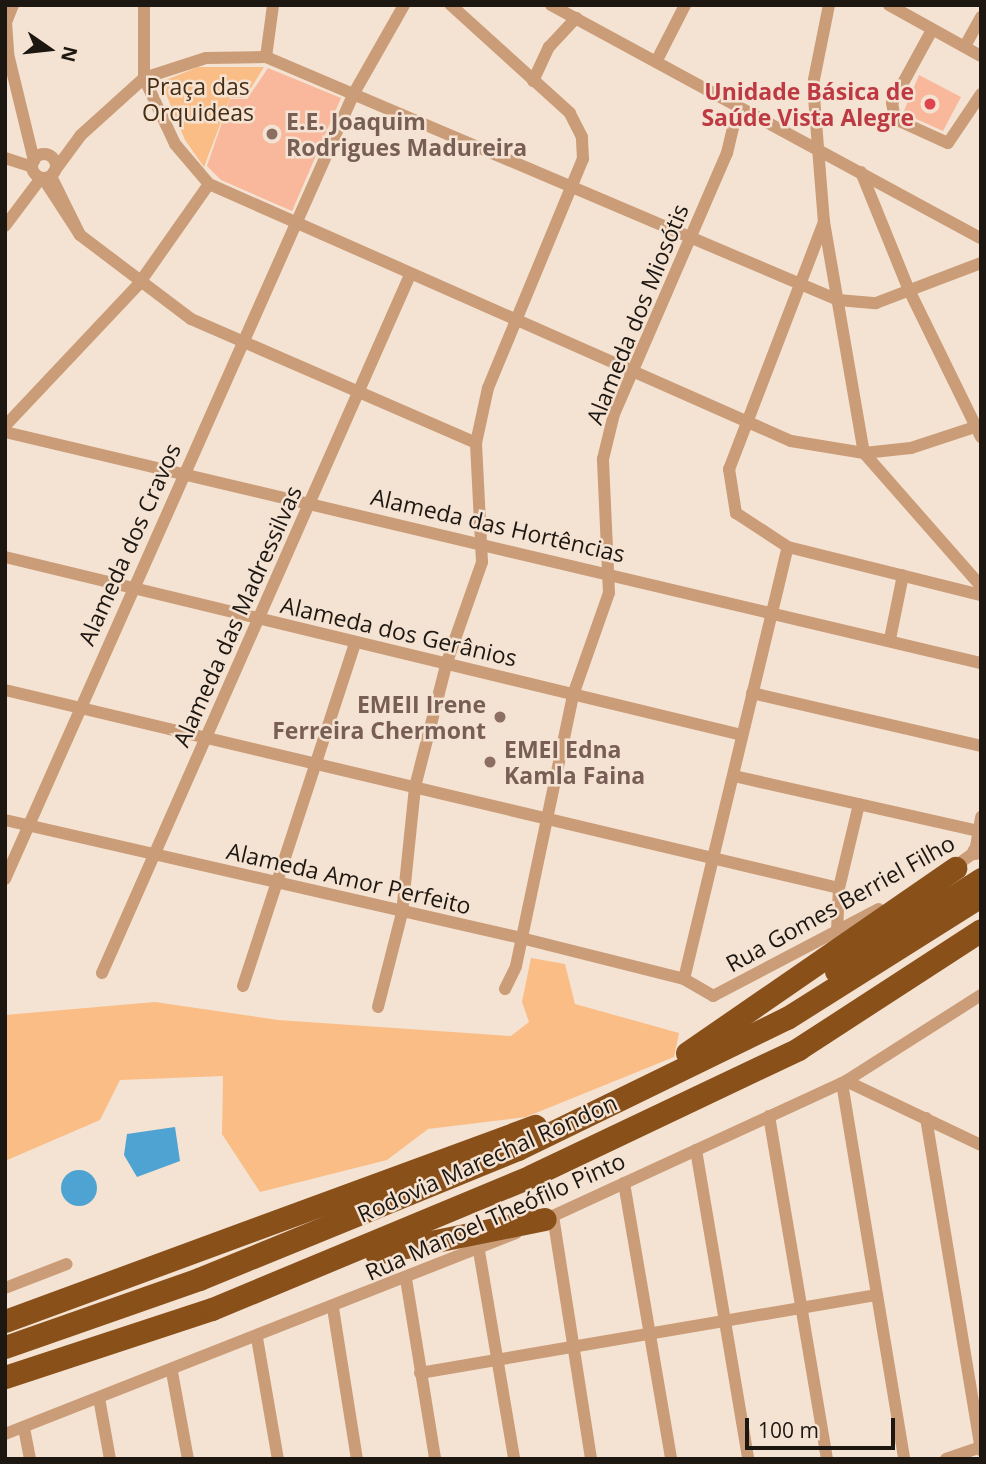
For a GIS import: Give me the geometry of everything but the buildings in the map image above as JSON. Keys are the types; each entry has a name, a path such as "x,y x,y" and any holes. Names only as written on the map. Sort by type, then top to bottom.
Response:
{"highway":[{"path":"680,1058 955,867"},
{"path":"5,1321 523,1131 680,1058 788,1003 981,879"},
{"name":"Rodovia Marechal Rondon","path":"5,1347 199,1279 518,1149 787,1018 981,896"},
{"name":"Rodovia Marechal Rondon","path":"5,1377 338,1259 797,1049 981,930"},
{"path":"338,1259 549,1217"}],"street":[{"path":"13,5 6,22 25,132 41,167 80,235 138,285 244,343 476,443"},
{"path":"6,22 25,5"},
{"path":"144,5 144,78 175,144 209,184 294,226 410,275 748,427 825,450 864,453 911,448 979,430 909,290 862,172"},
{"path":"266,57 273,5"},
{"path":"354,93 404,5"},
{"path":"378,1006 402,913 415,787 446,664 482,562 476,443 488,388 573,187 582,136 570,113 451,5"},
{"path":"551,5 981,238"},
{"path":"656,62 685,5"},
{"path":"829,5 813,84 824,222 831,249 864,453 952,559 981,586"},
{"path":"889,5 981,55"},
{"path":"965,46 981,17"},
{"path":"533,81 549,47 576,18"},
{"path":"932,30 892,103 895,119 948,143 981,94"},
{"path":"5,226 41,167 144,78 206,58 266,57 573,187 801,288 838,300 876,303 981,262"},
{"name":"Alameda dos Cravos","path":"5,879 132,587 244,343 354,93"},
{"name":"Alameda dos Miosótis","path":"505,989 521,938 544,816 573,695 611,573 603,459 631,373 727,153 738,107"},
{"path":"41,167 81,135"},
{"path":"5,158 41,167"},
{"path":"5,426 138,285 209,184"},
{"path":"824,222 748,427 729,469 728,491 736,513 753,529 788,547 981,595"},
{"path":"816,249 831,249"},
{"name":"Alameda das Madressilvas","path":"102,973 410,275"},
{"name":"Alameda das Hortências","path":"5,432 890,639 981,663"},
{"path":"684,979 716,862 742,735 788,547"},
{"name":"Alameda dos Gerânios","path":"5,557 355,644 742,735"},
{"path":"937,585 955,575 952,559"},
{"path":"890,639 903,575"},
{"path":"243,986 355,644"},
{"path":"5,690 544,816 716,862 839,888"},
{"path":"752,693 981,747"},
{"path":"734,776 978,831"},
{"path":"837,931 839,888 859,804"},
{"path":"978,850 981,817"},
{"name":"Alameda Amor Perfeito","path":"5,820 402,913 521,938 684,979"},
{"name":"Rua Gomes Berriel Filho","path":"684,979 700,994 728,992 955,867 978,850"},
{"name":"Rua Manoel Theófilo Pinto","path":"5,1434 172,1372 479,1251 844,1082 981,995"},
{"path":"863,1071 872,1093"},
{"path":"904,1459 875,1295 844,1082 981,1145"},
{"path":"769,1116 827,1459"},
{"path":"926,1118 981,1448 946,1459"},
{"path":"696,1150 748,1459"},
{"path":"624,1183 671,1459"},
{"path":"549,1217 591,1459"},
{"path":"479,1251 513,1459"},
{"path":"5,1288 67,1264"},
{"path":"406,1279 435,1459"},
{"path":"420,1373 875,1295"},
{"path":"333,1308 356,1459"},
{"path":"257,1338 278,1459"},
{"path":"172,1372 188,1459"},
{"path":"99,1398 110,1459"},
{"path":"24,1428 30,1459"}],"green space":[{"name":"Praça das Orquideas","path":"198,67 264,67 245,98 230,98 204,167 185,140 161,82"},
{"path":"531,958 565,964 575,1004 679,1033 674,1057 526,1117 428,1129 387,1160 260,1192 222,1134 223,1076 120,1080 100,1120 5,1161 5,1015 155,1002 278,1020 511,1036 529,1022 522,1002"}],"water":[{"path":"175,1127 180,1161 137,1177 124,1155 127,1134"},
{"path":"79,1170 91,1176 97,1188 91,1200 79,1206 67,1200 61,1188 67,1176"}],"place":[{"name":"Unidade Básica de Saúde Vista Alegre","path":"930,104"},
{"name":"E.E. Joaquim Rodrigues Madureira","path":"272,134"},
{"name":"EMEII Irene Ferreira Chermont","path":"500,717"},
{"name":"EMEI Edna Kamla Faina","path":"490,762"}]}
